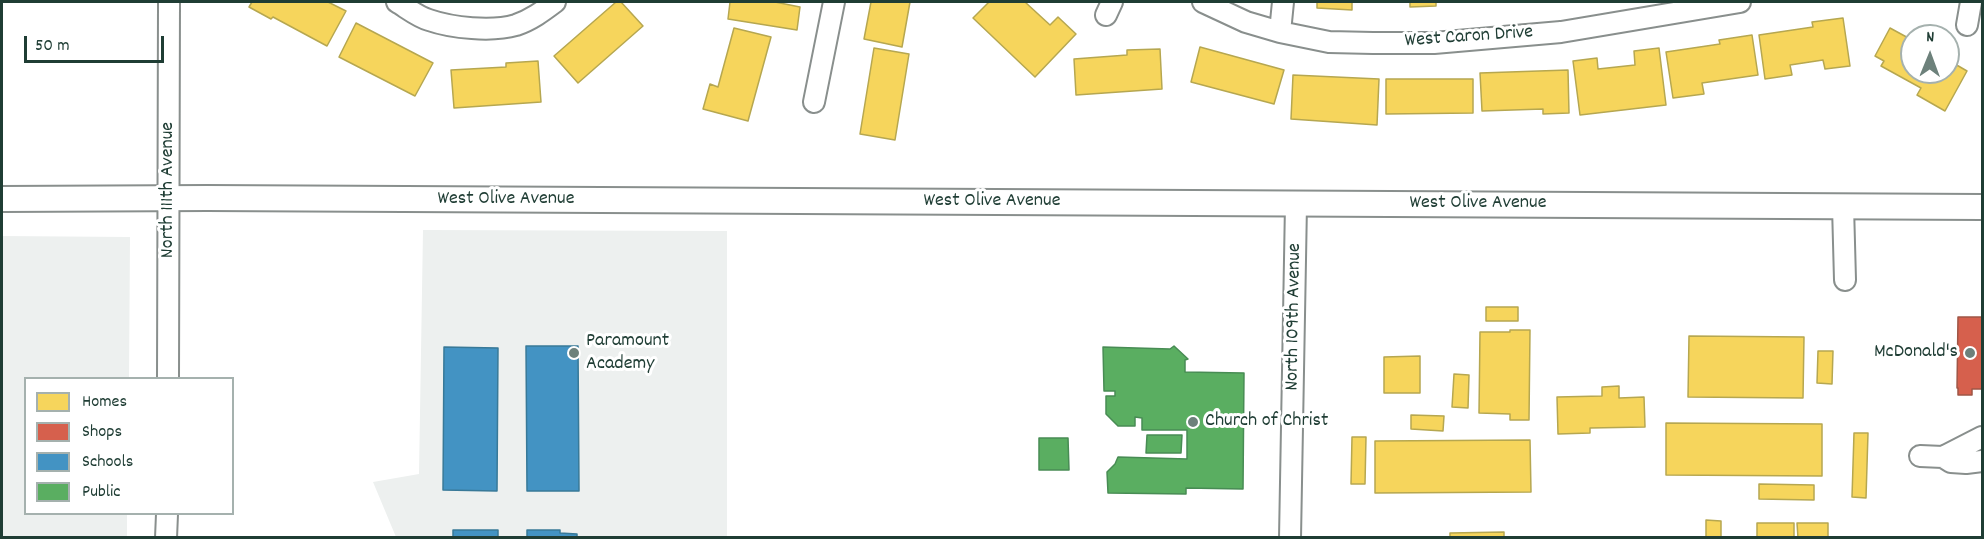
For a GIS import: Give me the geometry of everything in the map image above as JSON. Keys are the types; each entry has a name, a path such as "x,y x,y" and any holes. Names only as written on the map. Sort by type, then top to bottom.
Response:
{"main road":[{"name":"West Olive Avenue","path":"2,199 1983,207"}],"street":[{"name":"North 111th Avenue","path":"168,377 169,2"},
{"path":"397,2 427,20 459,27 493,28 515,25 534,17 555,2"},
{"path":"814,102 834,2"},
{"name":"West Caron Drive","path":"1203,2 1245,22 1329,42 1434,43 1561,32 1740,2"},
{"path":"1280,32 1283,2"},
{"path":"1967,25 1971,2"},
{"name":"North 109th Avenue","path":"1290,537 1296,204"},
{"path":"1843,206 1845,280"},
{"path":"1920,456 1943,457 1983,437"},
{"path":"1943,457 1951,462 1983,461"},
{"path":"166,537 167,515"}],"shaded area":[{"name":"Paramount Academy","path":"423,230 727,231 727,537 396,537 373,482 419,474"},
{"path":"2,236 130,237 129,377 24,377 24,515 127,515 127,537 2,537"}],"building: Homes":[{"path":"252,2 328,2 346,11 327,46 249,7"},
{"path":"616,2 621,2 643,26 578,83 554,56"},
{"path":"730,2 775,2 800,7 797,30 728,19"},
{"path":"871,2 910,2 902,47 864,39"},
{"path":"989,2 1025,2 1050,25 1058,17 1076,34 1035,77 973,18"},
{"path":"1317,2 1352,2 1352,10 1317,8"},
{"path":"1410,2 1436,2 1436,6 1410,7"},
{"path":"1843,18 1850,66 1825,69 1823,60 1790,65 1792,75 1765,79 1759,35 1813,27 1812,22"},
{"path":"356,23 433,63 415,96 339,57"},
{"path":"734,28 771,37 748,121 703,109 710,84 718,87"},
{"path":"1890,28 1900,33 1900,76 1881,66 1884,61 1875,56"},
{"path":"1752,35 1758,75 1702,83 1704,94 1673,98 1666,52 1720,44 1719,40"},
{"path":"1200,47 1284,70 1274,104 1191,82"},
{"path":"874,48 909,54 895,140 860,134"},
{"path":"1659,48 1666,105 1580,115 1573,61 1597,58 1598,69 1635,65 1634,51"},
{"path":"1160,49 1162,89 1076,95 1074,59 1127,55 1127,50"},
{"path":"538,61 541,102 454,108 451,70 506,67 506,63"},
{"path":"1960,67 1967,71 1960,84"},
{"path":"1568,70 1569,113 1543,114 1543,109 1482,111 1480,73"},
{"path":"1293,75 1379,79 1377,125 1291,119"},
{"path":"1386,79 1473,79 1473,113 1386,114"},
{"path":"1914,84 1960,84 1945,111 1917,95 1921,88"},
{"path":"1486,307 1518,307 1518,321 1486,321"},
{"path":"1510,330 1530,330 1529,420 1510,420 1510,414 1479,413 1480,332 1510,332"},
{"path":"1689,336 1804,337 1803,398 1688,397"},
{"path":"1818,351 1833,351 1832,384 1817,383"},
{"path":"1420,356 1420,393 1384,393 1384,357"},
{"path":"1454,374 1469,375 1468,408 1452,407"},
{"path":"1619,386 1619,398 1644,397 1645,427 1590,428 1590,433 1558,434 1557,397 1602,396 1602,387"},
{"path":"1411,415 1444,416 1443,431 1411,429"},
{"path":"1666,423 1822,424 1822,476 1666,475"},
{"path":"1854,433 1868,433 1866,498 1852,497"},
{"path":"1352,437 1366,437 1365,484 1351,484"},
{"path":"1530,440 1531,492 1375,493 1375,441"},
{"path":"1759,484 1814,485 1814,500 1759,499"},
{"path":"1706,520 1721,521 1721,538 1706,538"},
{"path":"1757,523 1794,523 1794,538 1757,538"},
{"path":"1797,523 1828,523 1828,538 1798,538"},
{"path":"1504,532 1504,538 1450,538 1450,533"}],"building: Shops":[{"name":"McDonald's","path":"1958,317 1982,317 1982,389 1972,389 1972,395 1958,395"}],"building: Schools":[{"path":"526,346 578,346 579,491 527,491"},
{"path":"444,347 498,348 497,491 443,490"},
{"path":"453,530 498,530 498,538 453,538"},
{"path":"527,530 560,530 560,533 577,534 577,538 527,538"}],"building: Public":[{"name":"Church of Christ","path":"1174,346 1188,359 1185,360 1185,372 1244,373 1243,489 1186,488 1186,494 1108,493 1107,472 1118,457 1187,459 1187,430 1142,430 1142,418 1135,417 1135,426 1118,426 1106,414 1106,396 1115,396 1115,391 1104,391 1103,347 1170,349"},
{"path":"1147,435 1182,435 1181,453 1146,453"},
{"path":"1039,438 1068,438 1069,470 1039,470"}],"place":[{"name":"Paramount Academy","path":"574,353"},
{"name":"McDonald's","path":"1970,353"},
{"name":"Church of Christ","path":"1193,422"}]}
